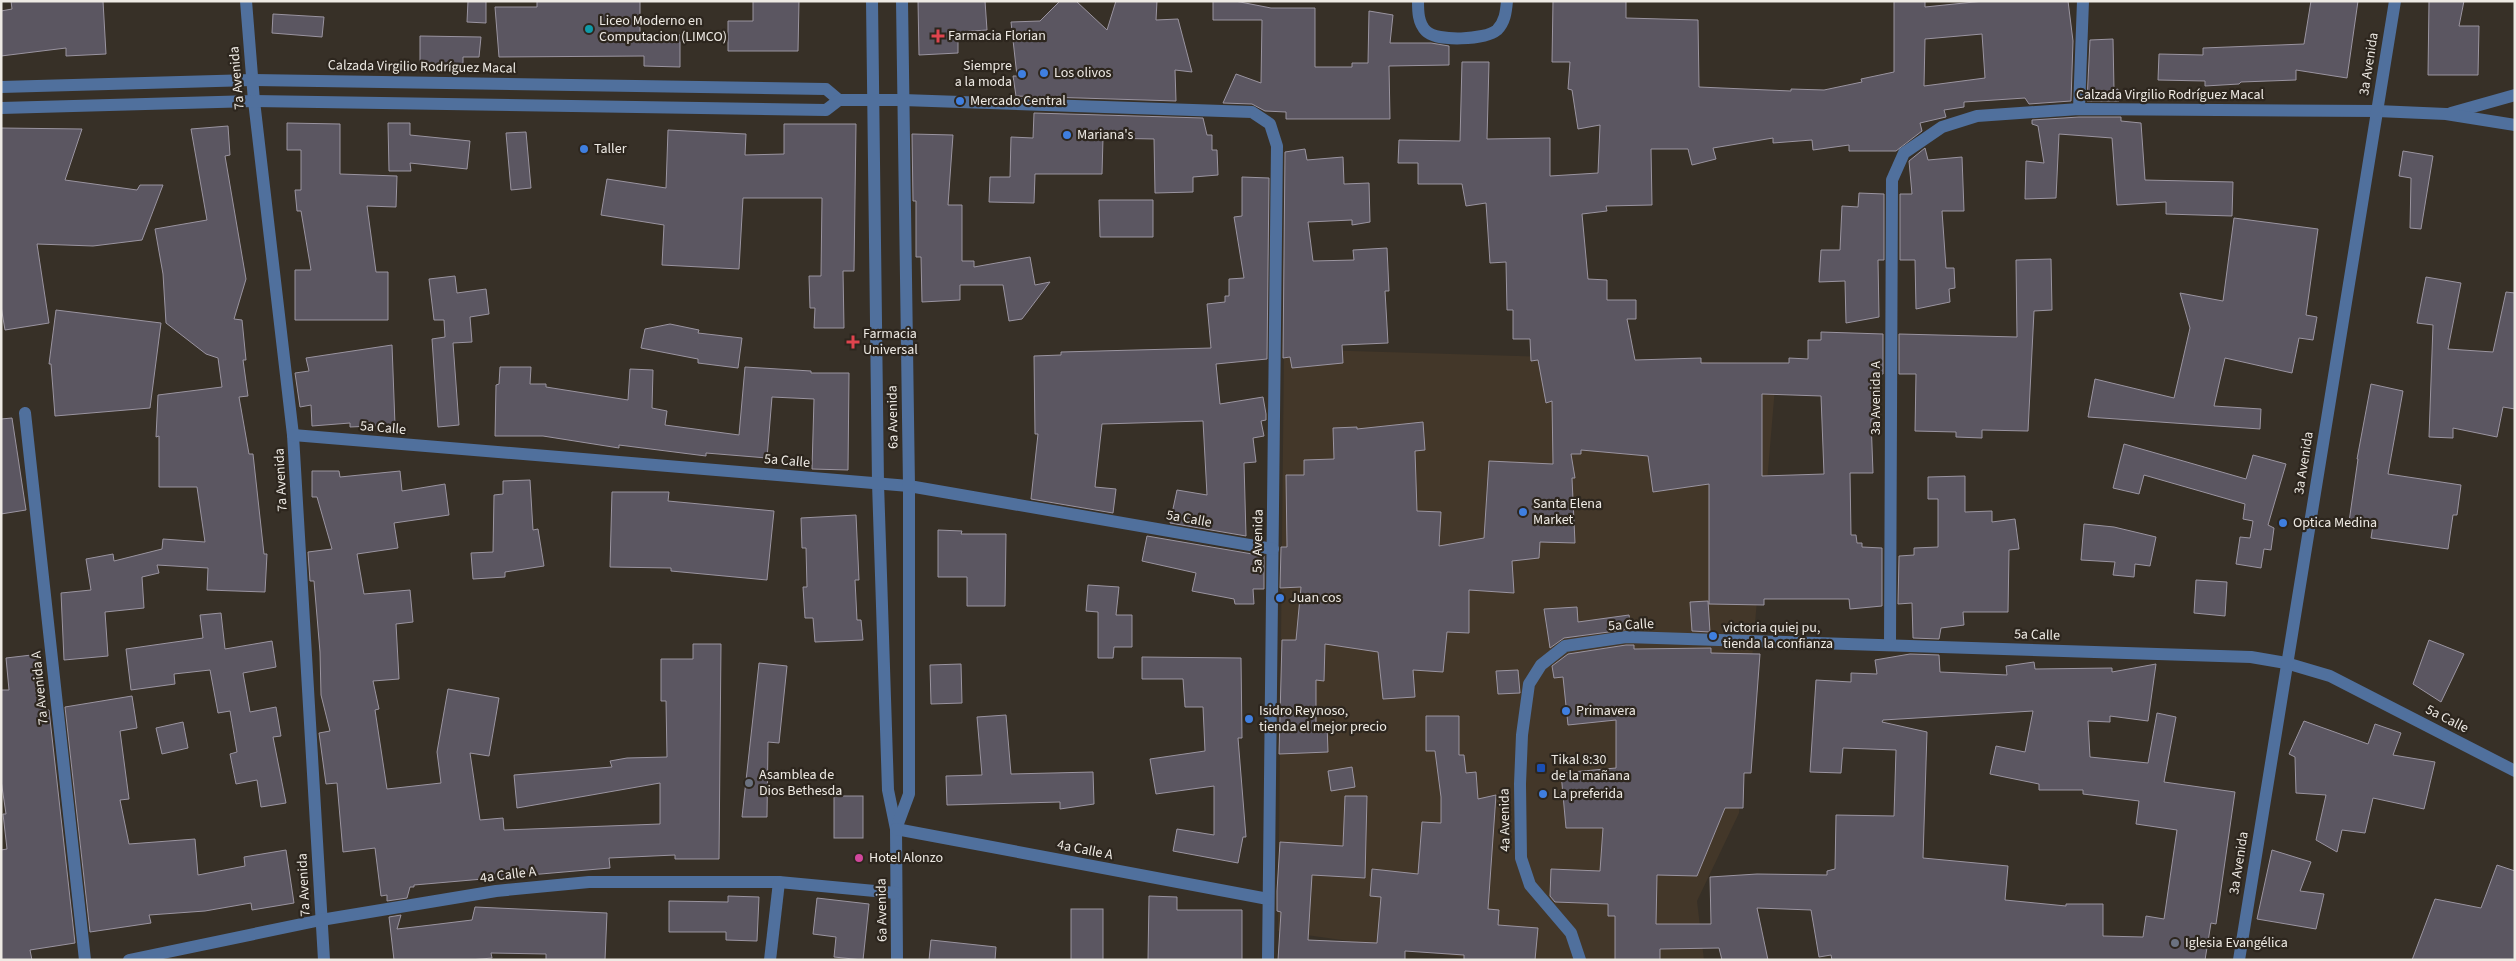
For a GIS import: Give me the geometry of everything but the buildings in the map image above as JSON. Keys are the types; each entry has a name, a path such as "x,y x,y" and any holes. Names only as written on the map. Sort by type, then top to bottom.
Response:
{"street":[{"name":"7a Avenida","path":"246,1 254,101 294,435 324,960"},
{"name":"6a Avenida","path":"872,1 878,483 888,790 896,830 897,960"},
{"name":"6a Avenida","path":"896,830 909,794 909,486 902,1"},
{"path":"1418,1 1420,21 1425,30 1434,36 1451,38 1479,37 1491,34 1504,20 1508,1"},
{"path":"2080,109 2083,1"},
{"name":"3a Avenida","path":"2239,960 2395,1"},
{"name":"Calzada Virgilio Rodríguez Macal","path":"1,87 252,80 826,89 838,100"},
{"name":"Calzada Virgilio Rodríguez Macal","path":"2446,114 2515,95"},
{"name":"Calzada Virgilio Rodríguez Macal","path":"1,108 254,101 826,110 838,100 903,100 1252,112 1270,124"},
{"name":"Calzada Virgilio Rodríguez Macal","path":"1904,153 1942,127 1977,116 2080,109 2377,111 2446,114 2515,125"},
{"name":"5a Avenida","path":"1268,960 1277,146 1270,124"},
{"name":"3a Avenida A","path":"1890,645 1892,180 1904,153"},
{"name":"7a Avenida A","path":"25,413 85,960"},
{"name":"5a Calle","path":"294,435 909,486 1273,549"},
{"name":"5a Calle","path":"1541,665 1565,646 1626,637 2252,657 2286,663 2330,676 2515,770"},
{"name":"4a Avenida","path":"1541,665 1529,684 1522,735 1520,784 1521,858 1530,885 1571,933 1580,960"},
{"name":"4a Calle A","path":"896,830 1268,899"},
{"name":"4a Calle A","path":"129,960 321,920 496,891 589,882 779,882 896,893"},
{"path":"770,960 779,882"}],"shaded area":[{"name":"Santa Elena Market","path":"1284,349 1777,364 1739,813 1697,901 1704,960 1483,960 1278,931"}],"place":[{"name":"Liceo Moderno en Computacion (LIMCO)","path":"589,29"},
{"name":"Farmacia Florian","path":"938,36"},
{"name":"Los olivos","path":"1044,73"},
{"name":"Siempre a la moda","path":"1022,74"},
{"name":"Mercado Central","path":"960,101"},
{"name":"Mariana's","path":"1067,135"},
{"name":"Taller","path":"584,149"},
{"name":"Farmacia Universal","path":"853,342"},
{"name":"Santa Elena Market","path":"1523,512"},
{"name":"Optica Medina","path":"2283,523"},
{"name":"Juan cos","path":"1280,598"},
{"name":"victoria quiej pu, tienda la confianza","path":"1713,636"},
{"name":"Primavera","path":"1566,711"},
{"name":"Isidro Reynoso, tienda el mejor precio","path":"1249,719"},
{"name":"Tikal 8:30 de la mañana","path":"1541,768"},
{"name":"Asamblea de Dios Bethesda","path":"749,783"},
{"name":"La preferida","path":"1543,794"},
{"name":"Hotel Alonzo","path":"859,858"},
{"name":"Iglesia Evangélica","path":"2175,943"}]}
